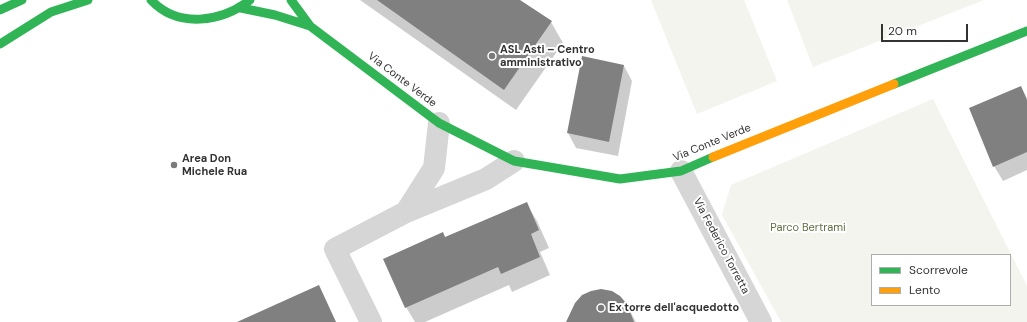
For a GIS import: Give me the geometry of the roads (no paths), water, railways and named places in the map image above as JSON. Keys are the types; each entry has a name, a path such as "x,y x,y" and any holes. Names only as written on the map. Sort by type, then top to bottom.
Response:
{"street":[{"path":"0,10 22,0"},
{"path":"0,44 52,12 88,0"},
{"path":"149,1 173,15 196,20 220,18 242,8 250,0"},
{"name":"Via Conte Verde","path":"290,0 310,26 439,122 486,148 514,161 620,179 681,171 823,112 1027,31"},
{"name":"Via Conte Verde","path":"242,8 271,14 310,26"},
{"path":"406,212 434,168 439,122"},
{"path":"370,322 335,249 406,212 486,179 514,161"},
{"name":"Via Federico Torretta","path":"681,171 762,322"}],"place":[{"name":"ASL Asti – Centro amministrativo","path":"492,56"},
{"name":"Area Don Michele Rua","path":"174,165"},
{"name":"Ex torre dell'acquedotto","path":"601,308"}],"park label":[{"name":"Parco Bertrami","path":"808,228"}]}
